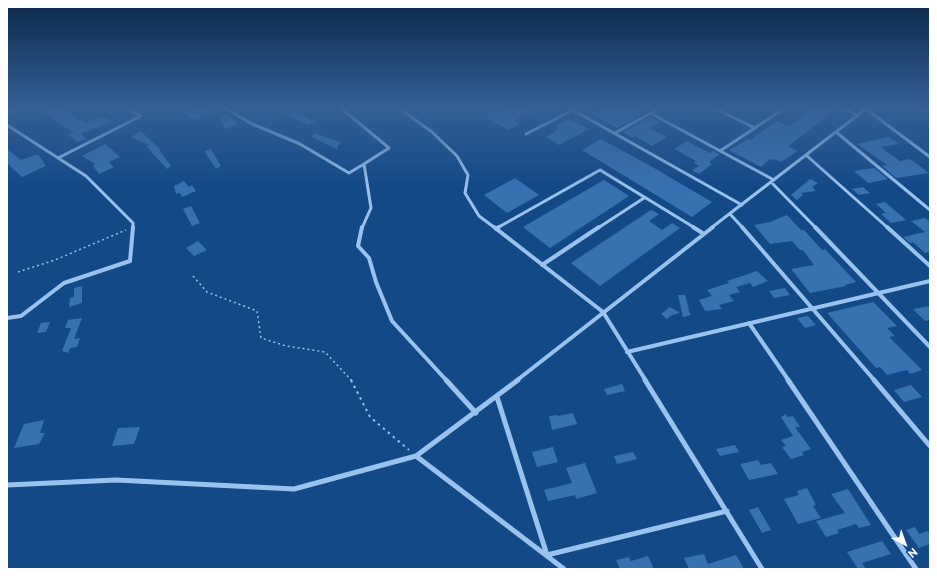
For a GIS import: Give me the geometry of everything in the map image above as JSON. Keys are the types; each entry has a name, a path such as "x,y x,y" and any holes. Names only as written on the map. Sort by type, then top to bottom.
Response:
{"street":[{"path":"7,318 21,316 64,283 130,261 133,227 133,223 86,176 21,135"},
{"path":"58,158 104,135"},
{"path":"278,135 300,144 349,173 389,148 373,135"},
{"path":"435,135 457,156 468,175 465,192 479,216 603,312 762,569"},
{"path":"618,135 742,204"},
{"path":"690,135 773,181 930,347"},
{"path":"720,151 745,135"},
{"path":"7,485 116,480 294,489 416,456 497,397 603,312 832,135"},
{"path":"839,135 930,210"},
{"path":"902,135 930,157"},
{"path":"806,155 930,266"},
{"path":"364,164 371,208 362,228 358,246 369,258 376,282 392,321 476,413"},
{"path":"496,230 600,170 704,234"},
{"path":"542,265 644,198"},
{"path":"730,214 813,308 930,446"},
{"path":"627,352 930,281"},
{"path":"749,323 916,569"},
{"path":"497,397 547,555"},
{"path":"416,456 564,569"},
{"path":"547,555 726,511"}],"path":[{"path":"18,272 55,260 133,227"},
{"path":"193,276 207,292 257,311 261,338 286,346 324,352 351,380 370,417 416,456"}],"building":[{"path":"68,135 82,135 86,139 78,142"},
{"path":"135,135 145,135 160,149 159,150 171,166 167,169 146,146 149,145 131,137"},
{"path":"313,135 319,135 342,143 337,146 338,150 312,137"},
{"path":"549,135 578,135 559,145 546,137"},
{"path":"627,135 663,135 667,137 652,146 635,136 633,138"},
{"path":"757,135 803,135 788,146 798,151 781,162 770,159 761,167 729,150 748,139 750,140"},
{"path":"889,137 899,144 880,147 900,161 910,159 929,173 896,178 882,166 887,165 857,144"},
{"path":"601,139 712,202 692,217 582,150"},
{"path":"687,141 710,153 713,151 720,154 709,162 712,164 699,174 692,170 699,166 694,163 696,161 674,149"},
{"path":"105,144 120,157 109,162 114,167 99,174 93,166 95,164 82,156"},
{"path":"7,149 21,160 38,154 46,166 22,177 7,163"},
{"path":"211,149 221,166 216,169 204,151"},
{"path":"874,168 888,179 868,183 854,171"},
{"path":"515,178 539,195 507,213 484,195"},
{"path":"810,179 818,183 812,187 816,191 801,193 803,195 797,200 791,195"},
{"path":"604,180 629,196 550,248 523,227"},
{"path":"184,181 189,187 192,185 196,191 182,197 180,193 176,194 174,186"},
{"path":"863,187 870,193 859,195 852,189"},
{"path":"885,202 906,220 891,223 881,214 886,213 876,204"},
{"path":"191,206 200,223 192,226 183,209"},
{"path":"651,210 659,214 649,221 662,230 672,223 680,228 600,286 571,263"},
{"path":"787,215 801,230 804,230 822,250 825,249 856,282 845,285 846,286 810,293 791,269 814,265 803,250 800,250 792,241 770,244 754,225 770,222"},
{"path":"925,218 930,222 930,252 925,253 913,242 910,243 903,237 925,232 911,221"},
{"path":"198,241 207,250 194,256 186,248"},
{"path":"757,271 768,281 753,287 750,283 736,287 740,292 729,295 734,301 719,305 722,309 705,311 699,300 712,296 707,290 729,283 727,281"},
{"path":"82,286 82,303 69,307 70,298 74,297 74,288"},
{"path":"785,288 790,295 774,298 769,291"},
{"path":"678,295 685,295 691,315 683,317"},
{"path":"873,302 897,326 887,328 895,336 889,337 922,370 910,374 907,370 887,375 880,367 876,368 827,313"},
{"path":"930,306 930,320 925,321 913,309"},
{"path":"670,307 680,313 672,315 667,319 661,314"},
{"path":"808,316 816,325 805,328 797,318"},
{"path":"82,318 74,339 80,338 77,347 70,348 68,353 62,351 71,328 65,328 68,320"},
{"path":"50,322 46,332 37,333 41,323"},
{"path":"622,384 625,391 607,395 604,389"},
{"path":"911,385 922,397 904,402 894,390"},
{"path":"573,413 577,424 552,430 549,416"},
{"path":"786,414 787,417 793,416 800,427 795,427 811,449 802,452 804,455 791,459 782,447 786,446 781,440 793,436 781,417"},
{"path":"44,420 40,433 45,433 39,444 14,448 24,424"},
{"path":"140,427 134,444 112,446 118,428"},
{"path":"735,445 739,452 720,456 716,449"},
{"path":"553,447 558,462 537,467 532,452"},
{"path":"633,452 637,459 617,464 614,456"},
{"path":"758,460 761,465 771,463 778,474 749,480 740,464"},
{"path":"585,463 597,493 576,499 575,495 548,501 544,490 572,483 566,468"},
{"path":"807,488 816,505 813,506 821,518 798,524 784,499 799,495 797,491"},
{"path":"848,489 871,525 859,528 856,524 837,530 839,533 826,537 816,521 845,513 831,494"},
{"path":"758,507 771,530 762,533 749,510"},
{"path":"915,527 919,534 928,531 930,535 930,544 919,548 906,530"},
{"path":"882,541 891,554 862,563 866,569 858,569 847,552"},
{"path":"704,554 708,564 736,555 744,569 689,569 684,558"},
{"path":"648,556 654,569 620,569 616,560 629,557 631,561"}]}
